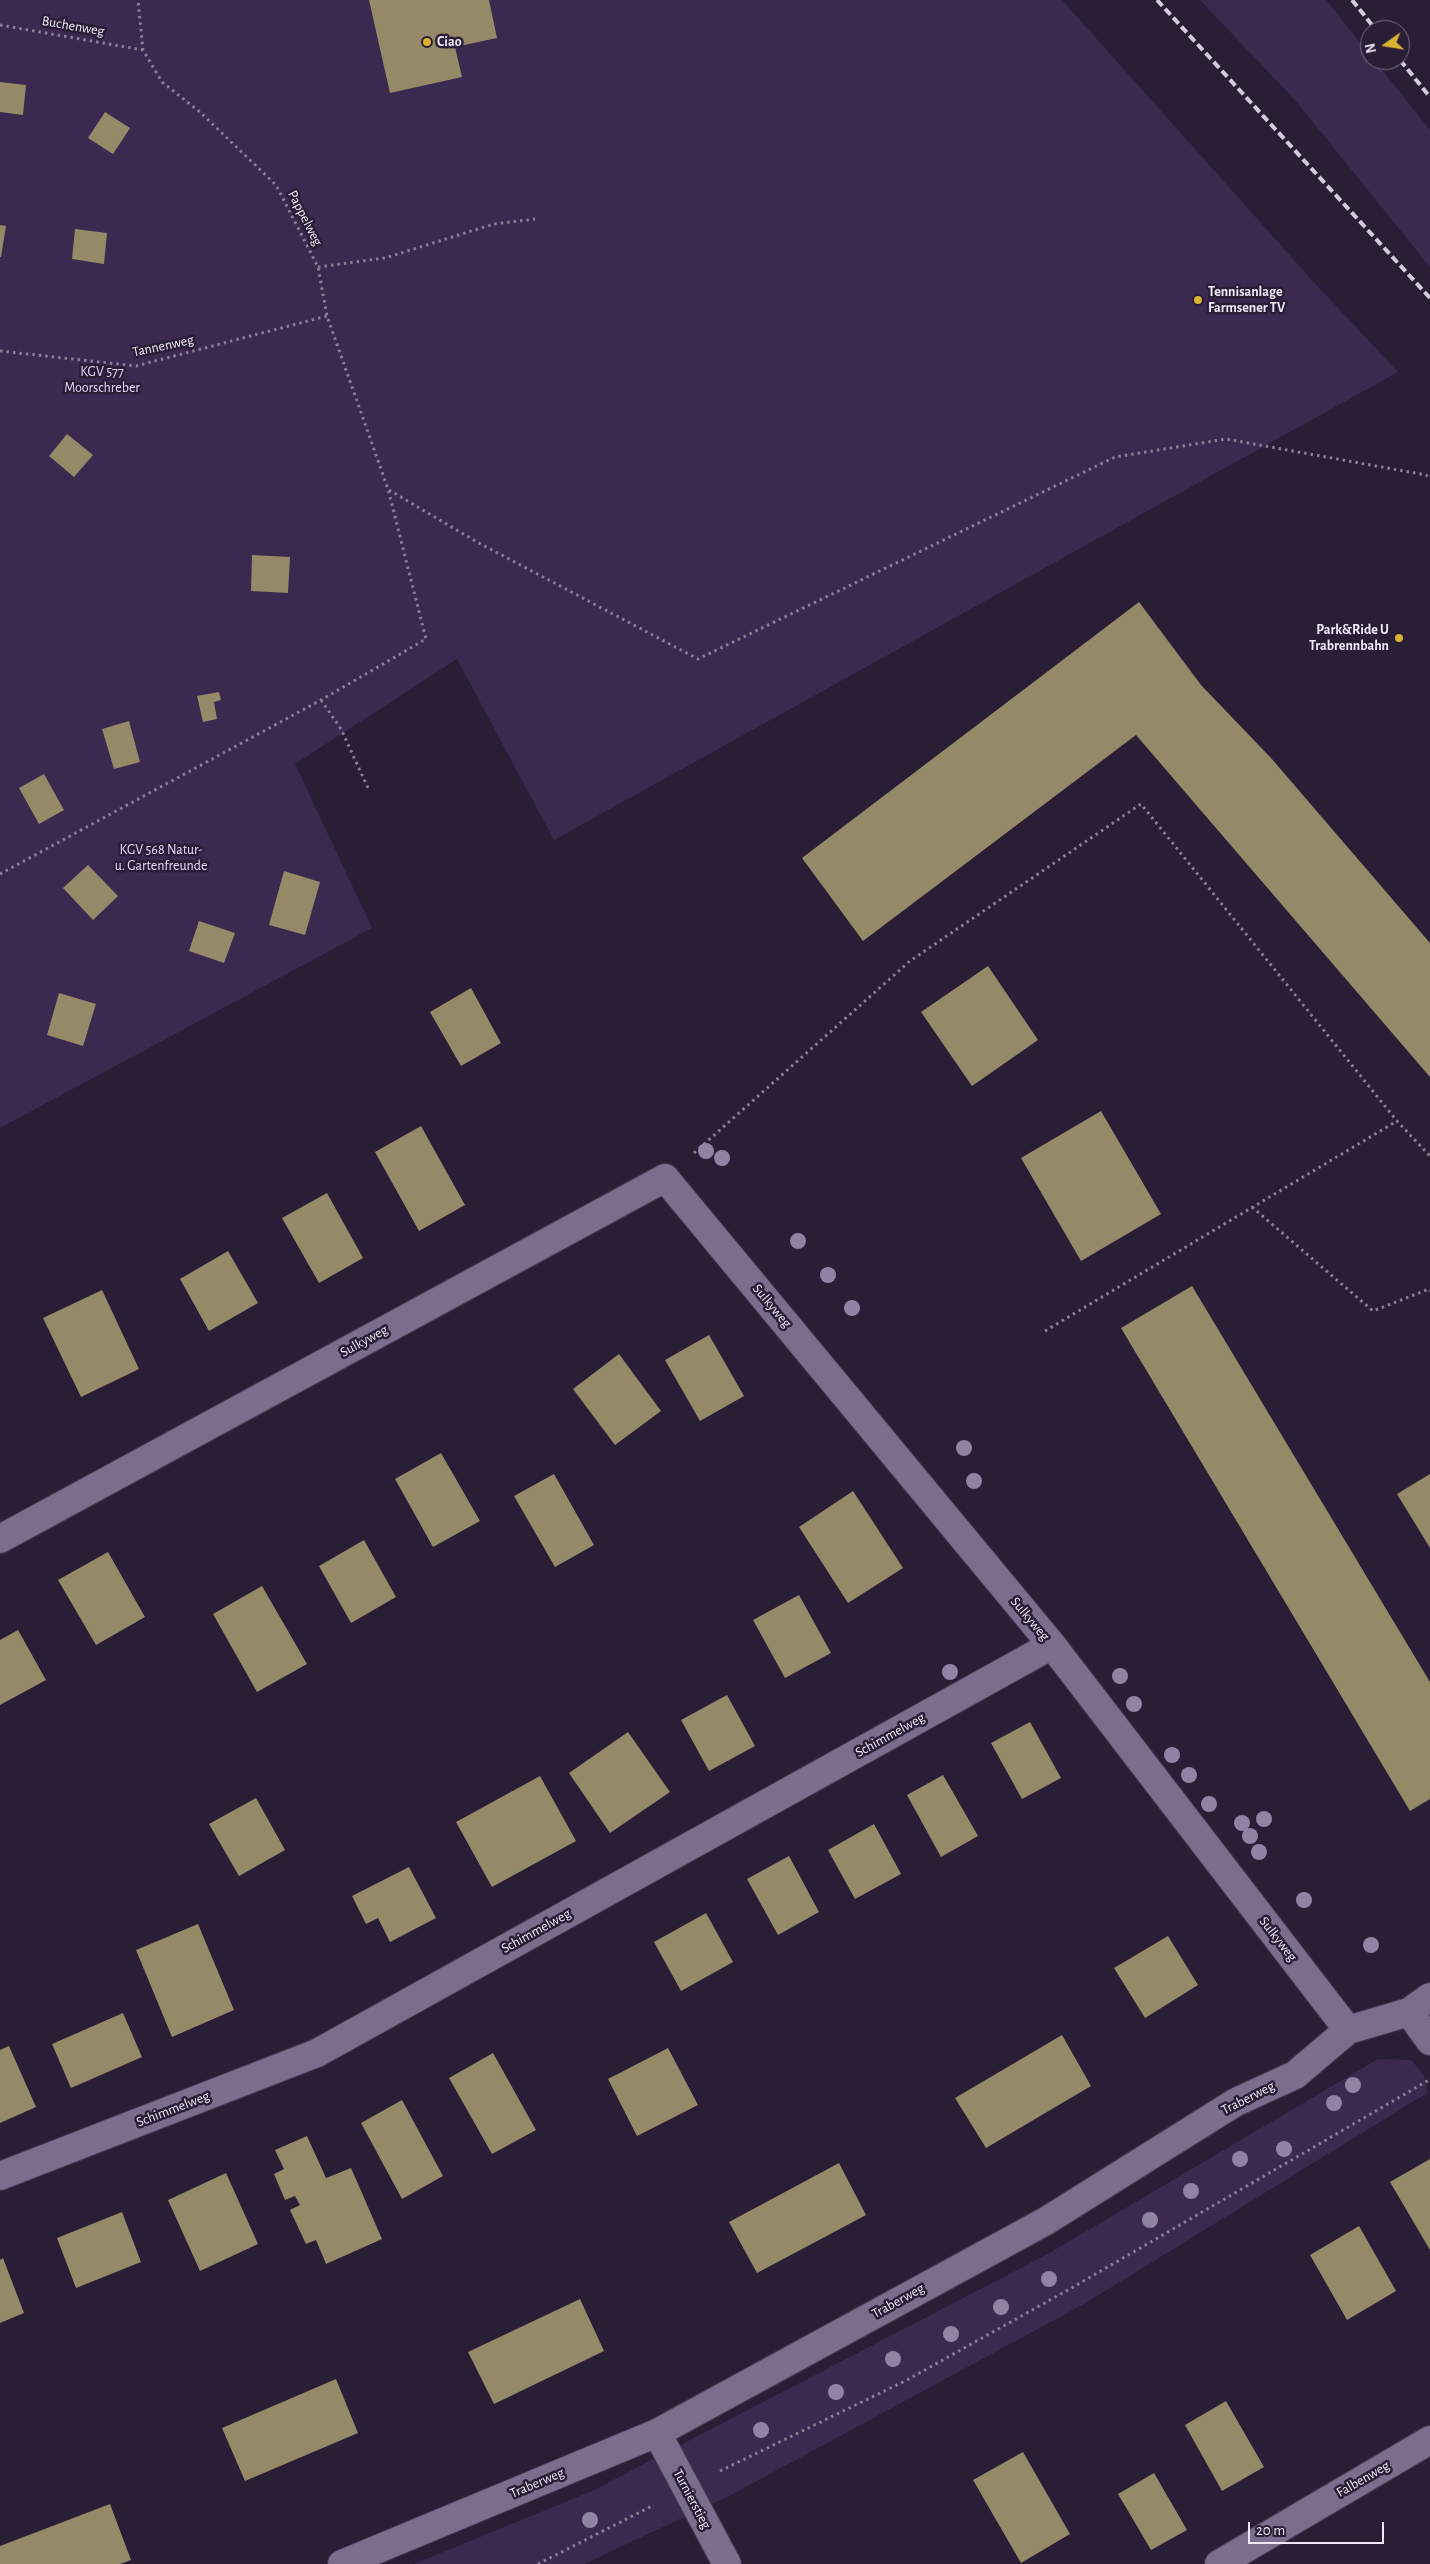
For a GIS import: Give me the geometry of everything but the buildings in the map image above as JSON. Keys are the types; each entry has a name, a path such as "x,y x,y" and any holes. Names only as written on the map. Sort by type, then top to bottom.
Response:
{"street":[{"name":"Sulkyweg","path":"0,1540 665,1178 1052,1645 1348,2030"},
{"name":"Schimmelweg","path":"0,2176 316,2053 1052,1645"},
{"name":"Traberweg","path":"342,2564 657,2433 1046,2221 1236,2102 1295,2075 1348,2030 1419,2004"},
{"path":"1419,2004 1430,2041"},
{"name":"Turnierstieg","path":"657,2433 728,2564"},
{"name":"Falbenweg","path":"1219,2564 1430,2440"}],"path":[{"name":"Pappelweg","path":"138,0 143,50 162,82 200,112 276,185 318,267 328,316 388,489 426,639 321,700"},
{"name":"Buchenweg","path":"0,25 143,50"},
{"path":"318,267 385,258 494,224 536,219"},
{"name":"Tannenweg","path":"0,351 136,366 328,316"},
{"path":"388,489 477,542 698,659 1115,457 1226,439 1426,475 1430,479"},
{"path":"0,874 321,700 341,728 368,788"},
{"path":"696,1150 910,961 1141,804 1397,1121 1430,1156"},
{"path":"1045,1331 1397,1121"},
{"path":"1252,1207 1373,1311 1429,1289 1430,1291"},
{"path":"538,2564 686,2488 907,2380 1076,2286 1430,2079"}],"green space":[{"path":"0,0 1062,0 1310,278 1398,372 554,840 457,659 295,764 372,928 0,1128"},
{"path":"1200,0 1326,0 1360,42 1360,70 1382,70 1430,130 1430,267 1295,100"},
{"path":"1378,2059 1411,2060 1424,2075 1427,2093 1084,2304 729,2496 584,2564 414,2564 592,2491 1046,2255"}],"railway":[{"path":"1157,0 1430,298"},
{"path":"1352,0 1368,20"},
{"path":"1408,70 1430,97"}],"place":[{"name":"Ciao","path":"427,42"},
{"name":"Tennisanlage Farmsener TV","path":"1198,300"},
{"name":"Park&Ride U Trabrennbahn","path":"1399,638"}],"park label":[{"name":"KGV 577 Moorschreber","path":"102,380"},
{"name":"KGV 568 Natur- u. Gartenfreunde","path":"161,858"}]}
